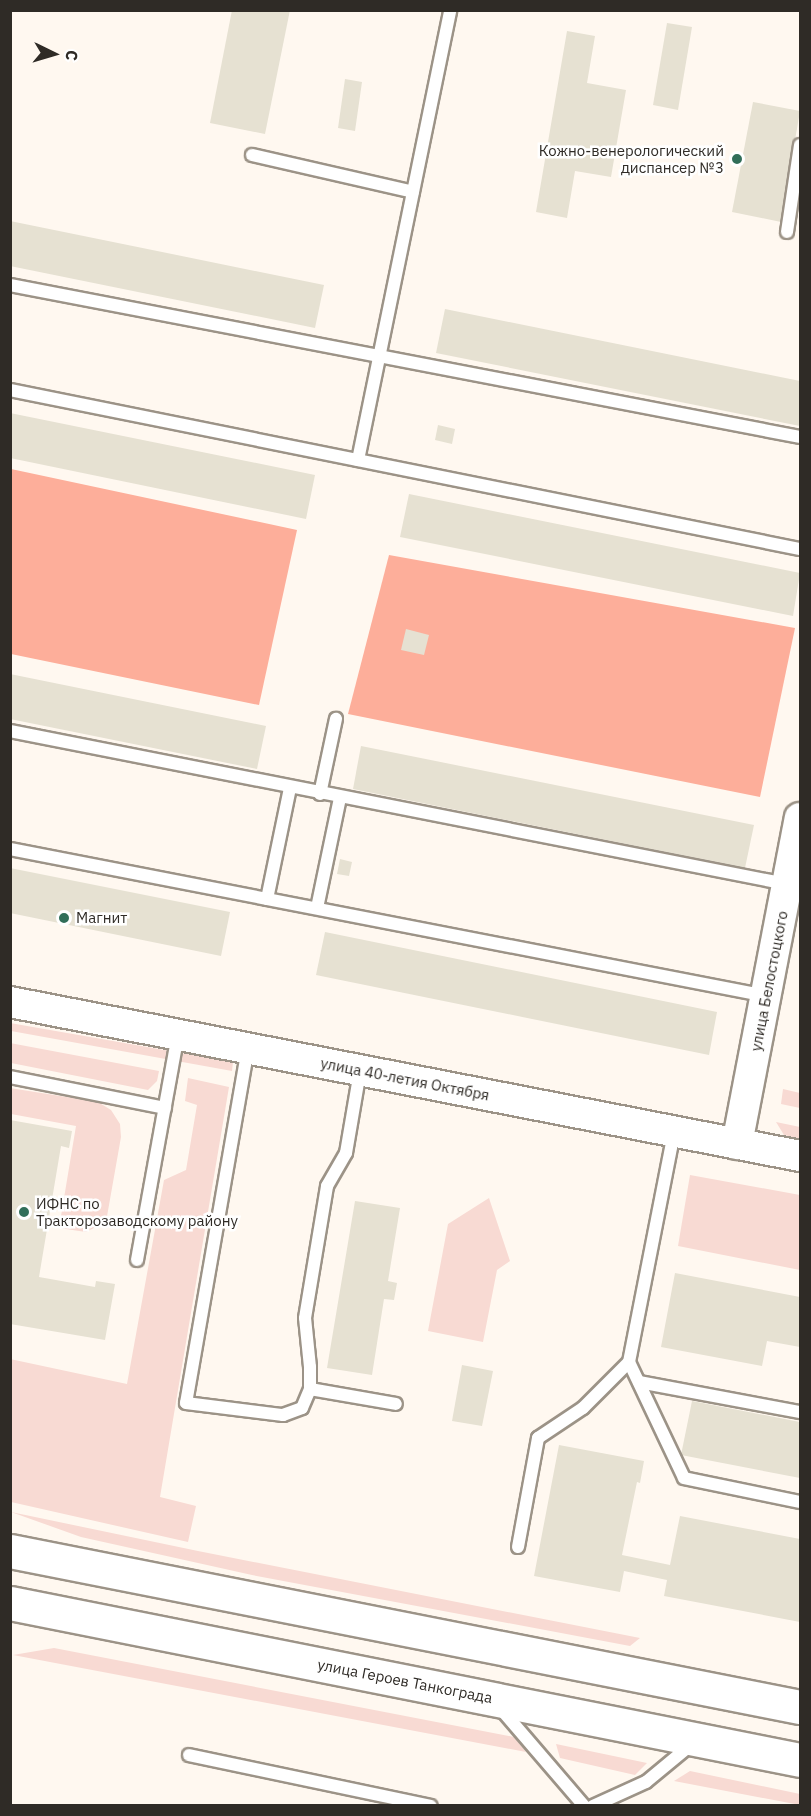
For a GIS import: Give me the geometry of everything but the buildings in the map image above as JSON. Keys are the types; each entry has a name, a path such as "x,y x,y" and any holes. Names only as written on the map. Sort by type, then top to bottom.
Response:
{"main road":[{"path":"10,1551 801,1707"},
{"name":"улица Героев Танкограда","path":"18,1608 801,1760"}],"street":[{"name":"улица Белостоцкого","path":"737,1144 766,996 786,915 788,885 801,818"},
{"name":"улица 40-летия Октября","path":"10,1002 801,1156"}],"lane":[{"path":"357,459 450,10"},
{"path":"787,232 801,145"},
{"path":"252,155 413,192"},
{"path":"10,285 801,437"},
{"path":"10,390 801,549"},
{"path":"320,794 336,718"},
{"path":"10,730 340,798 788,885"},
{"path":"267,898 290,788"},
{"path":"317,908 340,798"},
{"path":"10,849 766,996"},
{"path":"136,1260 178,1034"},
{"path":"248,1048 186,1403 283,1415 302,1408 310,1389 305,1318 327,1186 346,1153 360,1070"},
{"path":"10,1077 165,1108"},
{"path":"518,1547 538,1438 583,1408 629,1362 674,1131"},
{"path":"629,1362 684,1478 801,1502"},
{"path":"639,1382 801,1412"},
{"path":"310,1389 396,1404"},
{"path":"493,1699 585,1806"},
{"path":"593,1806 645,1782 697,1739"},
{"path":"189,1755 431,1806"}],"shaded area":[{"path":"11,469 297,530 259,705 11,654"},
{"path":"389,555 795,628 760,797 348,714"},
{"path":"10,1023 233,1062 232,1071 11,1031"},
{"path":"10,1043 159,1071 157,1081 148,1090 11,1063"},
{"path":"188,1078 229,1087 160,1497 196,1506 188,1542 11,1502 10,1359 127,1384 164,1180 186,1170 197,1105 185,1101"},
{"path":"10,1088 98,1102 111,1110 120,1124 121,1137 106,1222 86,1232 59,1228 76,1126 11,1114"},
{"path":"783,1089 800,1093 800,1108 781,1104"},
{"path":"776,1122 800,1127 800,1139 784,1135"},
{"path":"690,1175 800,1195 800,1270 678,1246"},
{"path":"489,1198 510,1261 497,1270 483,1342 428,1331 448,1224"},
{"path":"11,1512 640,1638 630,1646 252,1575 81,1537"},
{"path":"54,1648 514,1737 526,1752 13,1655"},
{"path":"556,1744 647,1763 635,1775 560,1758"},
{"path":"690,1771 800,1794 800,1805 674,1781"}],"place":[{"name":"Кожно-венерологический диспансер №3","path":"737,159"},
{"name":"Магнит","path":"64,918"},
{"name":"ИФНС по Тракторозаводскому району","path":"24,1212"}]}
